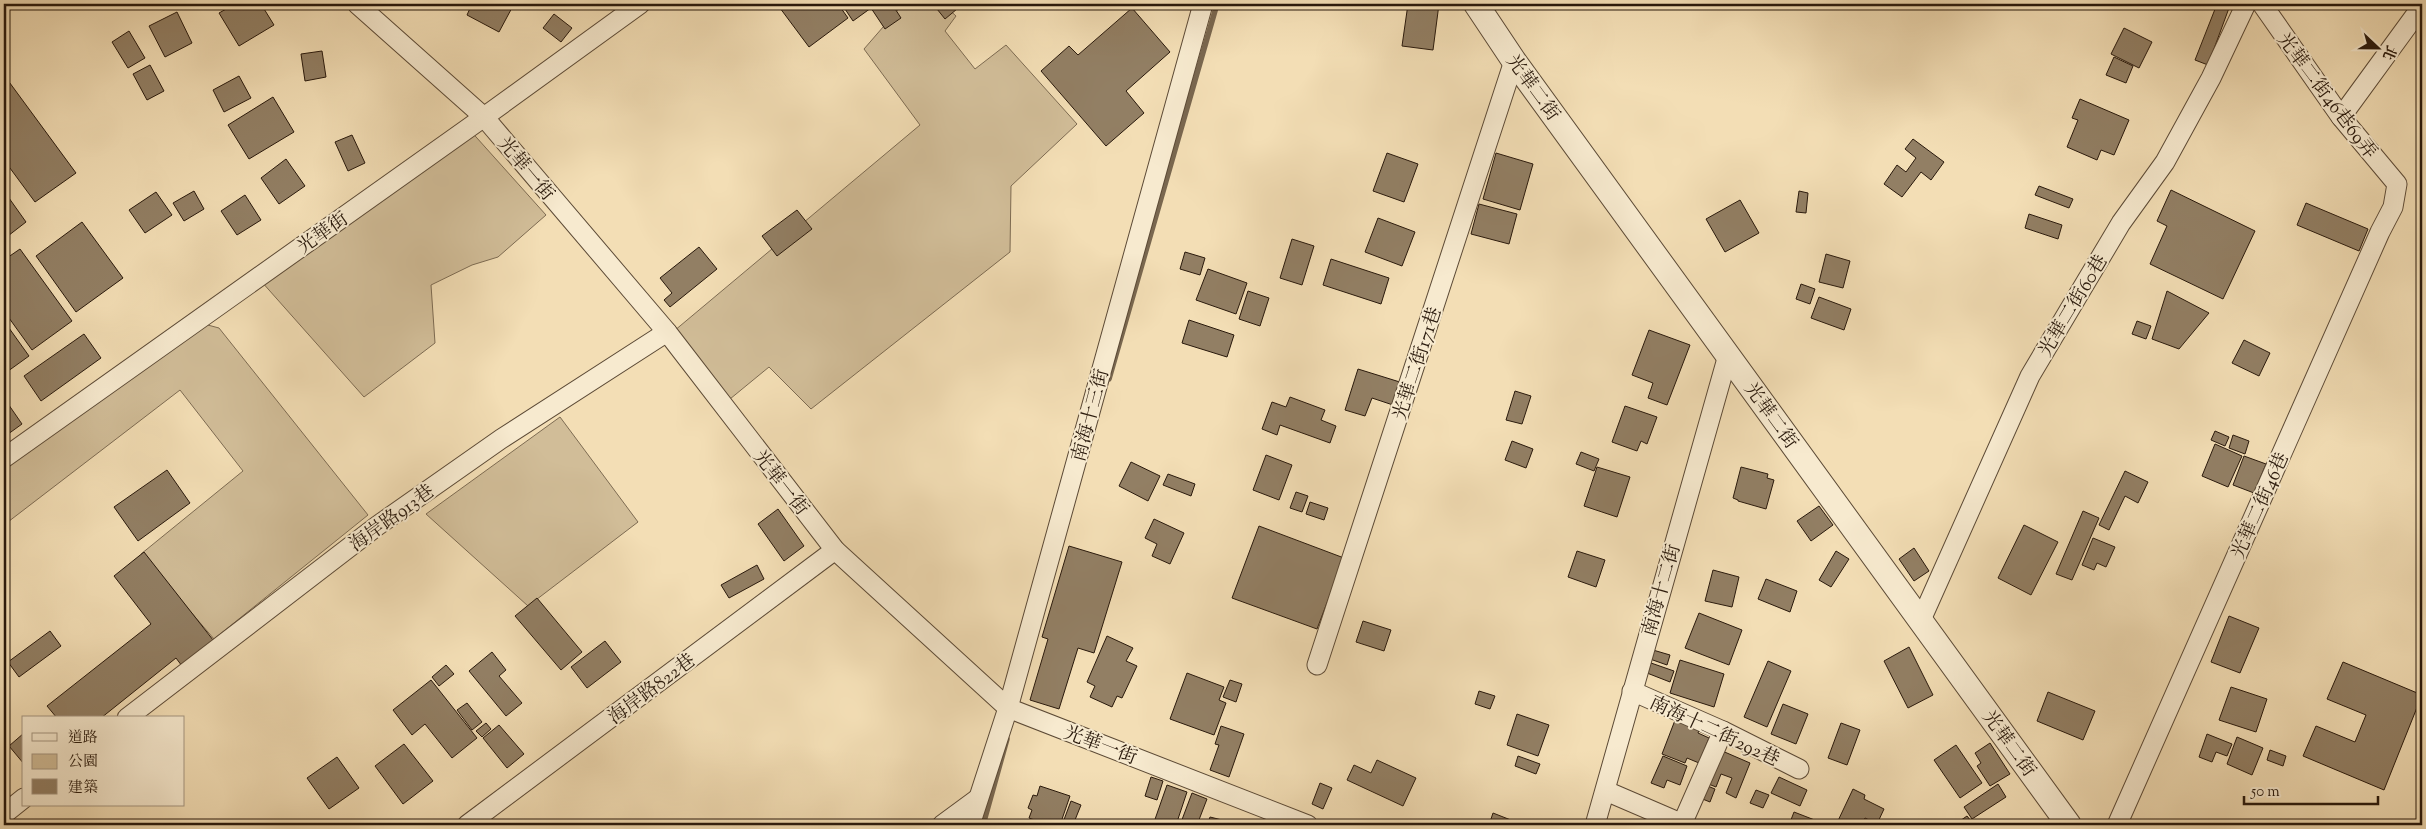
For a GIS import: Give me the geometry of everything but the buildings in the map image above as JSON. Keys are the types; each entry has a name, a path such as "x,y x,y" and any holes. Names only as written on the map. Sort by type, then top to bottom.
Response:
{"street":[{"name":"光華一街","path":"356,4 484,117 667,332 835,550 1008,708 1308,825"},
{"name":"光華街","path":"4,458 640,4"},
{"name":"南海十三街","path":"970,825 976,800 1008,708 1203,4"},
{"name":"光華二街","path":"1476,4 1514,61 2069,825"},
{"name":"光華二街60巷","path":"1921,620 2030,376 2122,223 2165,162 2211,78 2246,4"},
{"name":"光華二街46巷69弄","path":"2262,4 2341,118 2397,184"},
{"path":"2341,118 2422,6"},
{"name":"光華二街171巷","path":"1317,665 1514,61"},
{"name":"光華二街46巷","path":"2117,825 2380,232 2393,208 2397,184"},
{"name":"海岸路913巷","path":"130,716 378,526 501,439 667,332"},
{"name":"南海十二街","path":"1595,825 1728,356"},
{"name":"海岸路822巷","path":"467,825 835,550"},
{"name":"南海十二街292巷","path":"1632,691 1723,731 1799,769"},
{"path":"1606,790 1684,825 1723,731"},
{"path":"4,814 22,800"},
{"path":"942,825 976,800"}],"green space":[{"path":"903,4 943,4 956,16 945,31 975,69 1006,45 1077,124 1011,186 1010,252 811,409 769,367 730,399 674,331 920,125 864,49"},
{"path":"468,128 546,215 498,257 472,265 431,285 435,343 364,397 261,281"},
{"path":"204,324 219,328 368,515 214,639 141,554 243,471 180,390 4,525 4,462"},
{"path":"560,417 638,522 528,606 426,514"}],"waterway":[{"path":"1109,379 1217,4"},
{"path":"983,825 1007,739"}]}
